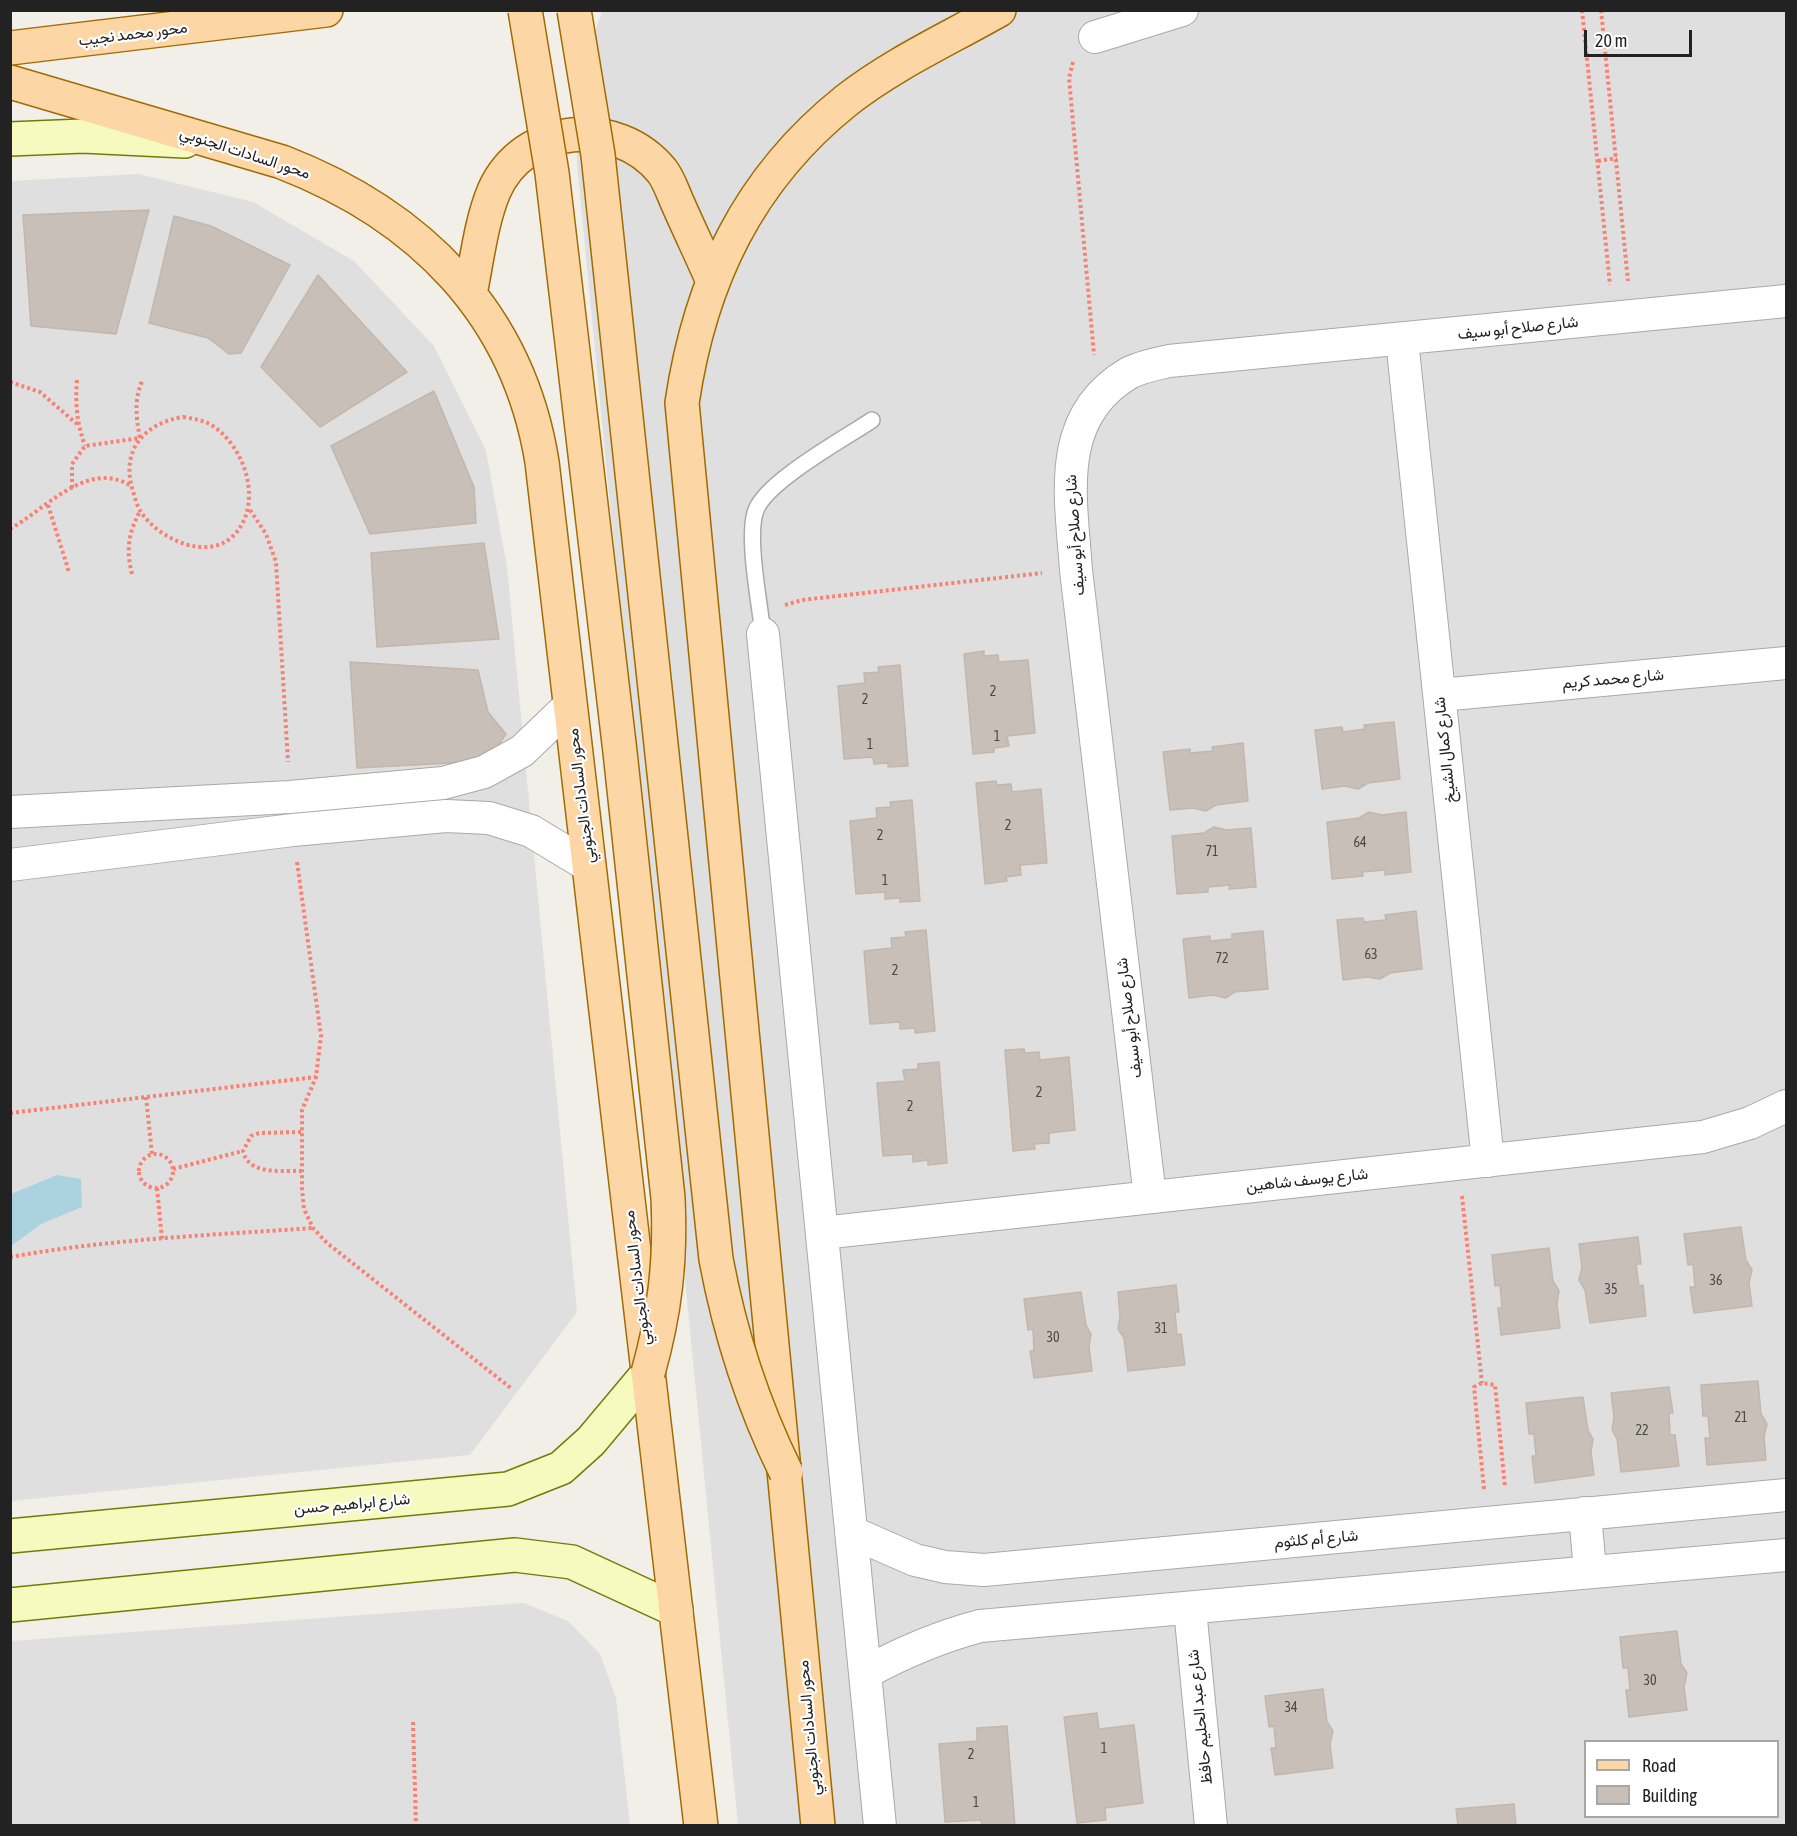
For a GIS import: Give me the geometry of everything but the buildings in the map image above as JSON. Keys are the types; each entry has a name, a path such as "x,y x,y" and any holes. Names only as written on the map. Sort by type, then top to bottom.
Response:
{"main road":[{"name":"محور محمد نجيب","path":"10,48 326,10"},
{"path":"525,10 555,197 620,752 668,1198 670,1242 668,1287 660,1331 648,1373"},
{"path":"574,10 598,155 716,1259 738,1356 754,1402 786,1472"},
{"name":"محور السادات الجنوبي","path":"818,1826 786,1472 682,403 691,351 712,279 730,241 752,204 778,169 810,133 846,100 887,72 999,10"},
{"name":"محور السادات الجنوبي","path":"10,82 282,162 326,179 366,202 404,228 439,259 470,294 506,347 527,397 537,429 701,1826"},
{"path":"470,294 488,210 495,190 505,173 535,146 574,133 615,137 650,158 664,173 712,279"}],"street":[{"path":"1095,37 1182,10"},
{"path":"10,139 118,137 224,146"},
{"name":"شارع صلاح أبو سيف","path":"1150,1197 1076,570 1070,473 1077,433 1097,398 1130,372 1168,361 1786,301"},
{"name":"شارع كمال الشيخ","path":"1402,340 1440,695 1474,1162"},
{"path":"763,634 880,1826"},
{"name":"شارع محمد كريم","path":"1440,695 1786,663"},
{"path":"10,812 290,797 443,783 484,772 522,751 570,705"},
{"path":"290,797 293,830"},
{"path":"10,865 293,830 446,816 489,818 531,831 589,866"},
{"name":"شارع يوسف شاهين","path":"822,1233 1703,1137 1750,1123 1786,1106"},
{"name":"شارع ابراهيم حسن","path":"10,1536 508,1489 561,1468 591,1441 648,1373"},
{"name":"شارع أم كلثوم","path":"851,1532 915,1560 945,1567 984,1570 1786,1495"},
{"path":"1585,1513 1590,1571"},
{"path":"10,1605 515,1555 572,1562 676,1610"},
{"path":"865,1673 906,1651 942,1636 980,1626 1786,1555"},
{"name":"شارع عبد الحليم حافظ","path":"1190,1609 1211,1826"}],"lane":[{"path":"763,634 752,541 755,511 770,489 872,420"}],"path":[{"path":"1582,10 1598,161 1622,318"},
{"path":"1602,10 1617,158 1622,318"},
{"path":"1095,37 1076,53 1069,78 1097,398"},
{"path":"1598,161 1617,158"},
{"path":"76,380 77,424 85,446"},
{"path":"140,438 135,412 136,396 142,381"},
{"path":"10,382 40,392 77,424"},
{"path":"249,509 242,526 230,539 212,546 194,546 172,539 153,526 140,511 131,486 129,469 132,453 140,438 152,427 166,419 183,417 200,420 214,427 232,444 244,467 249,509 266,534 276,562 290,797"},
{"path":"72,488 72,464 85,446 140,438"},
{"path":"10,529 88,478 106,476 119,478 131,486"},
{"path":"48,505 69,572"},
{"path":"132,574 127,553 130,531 140,511"},
{"path":"763,634 769,616 786,604 802,600 1076,570"},
{"path":"293,830 321,1036 316,1077 302,1110 304,1209 313,1228 327,1243 512,1389"},
{"path":"10,1113 316,1077"},
{"path":"146,1097 152,1154"},
{"path":"301,1132 260,1133 251,1136 243,1151 245,1160 260,1169 302,1171"},
{"path":"173,1169 243,1151"},
{"path":"152,1154 165,1157 173,1169"},
{"path":"152,1154 140,1166 140,1174 149,1187 157,1188 169,1182 173,1169"},
{"path":"1474,1162 1482,1383"},
{"path":"157,1188 162,1239"},
{"path":"10,1257 61,1248 313,1228"},
{"path":"1482,1383 1495,1384 1498,1521 1474,1387 1482,1383"},
{"path":"413,1722 416,1826"}],"shaded area":[{"path":"602,11 1786,11 1786,1825 738,1825 577,164 575,90"},
{"path":"139,174 253,202 354,261 434,346 486,451 507,567 577,1312 470,1455 11,1501 11,181"},
{"path":"524,1603 568,1621 600,1654 616,1698 630,1825 11,1825 11,1641"}],"water":[{"path":"57,1175 81,1179 82,1207 41,1224 11,1246 11,1194"}]}
